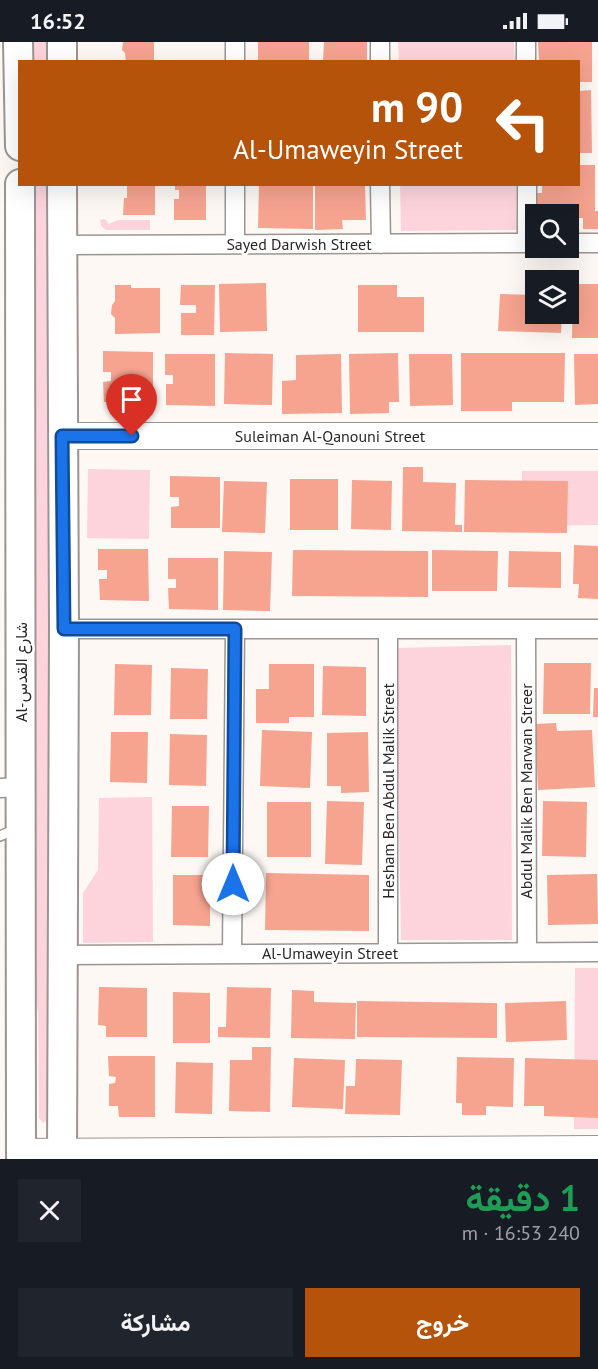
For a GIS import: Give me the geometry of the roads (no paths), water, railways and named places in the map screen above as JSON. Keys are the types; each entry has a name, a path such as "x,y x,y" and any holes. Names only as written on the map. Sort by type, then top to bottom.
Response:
{"main road":[{"path":"18,42 18,60"},
{"path":"62,42 62,60"},
{"name":"Al-شارع القدس","path":"20,186 10,399 11,832 21,1155"},
{"path":"62,186 64,629 62,1155"}],"street":[{"path":"235,42 235,60"},
{"path":"380,42 380,60"},
{"path":"526,42 526,60"},
{"path":"0,185 18,185"},
{"path":"235,186 235,244"},
{"path":"380,186 381,244"},
{"path":"527,186 528,204"},
{"name":"Sayed Darwish Street","path":"62,245 525,243"},
{"path":"579,243 598,243"},
{"name":"Suleiman Al-Qanouni Street","path":"62,436 598,436"},
{"path":"64,629 598,629"},
{"path":"232,954 235,629"},
{"name":"Hesham Ben Abdul Malik Street","path":"388,629 388,953"},
{"name":"Abdul Malik Ben Marwan Streer","path":"526,629 527,952"},
{"name":"Al-Umaweyin Street","path":"62,955 598,952"},
{"path":"21,1155 598,1149"}]}
